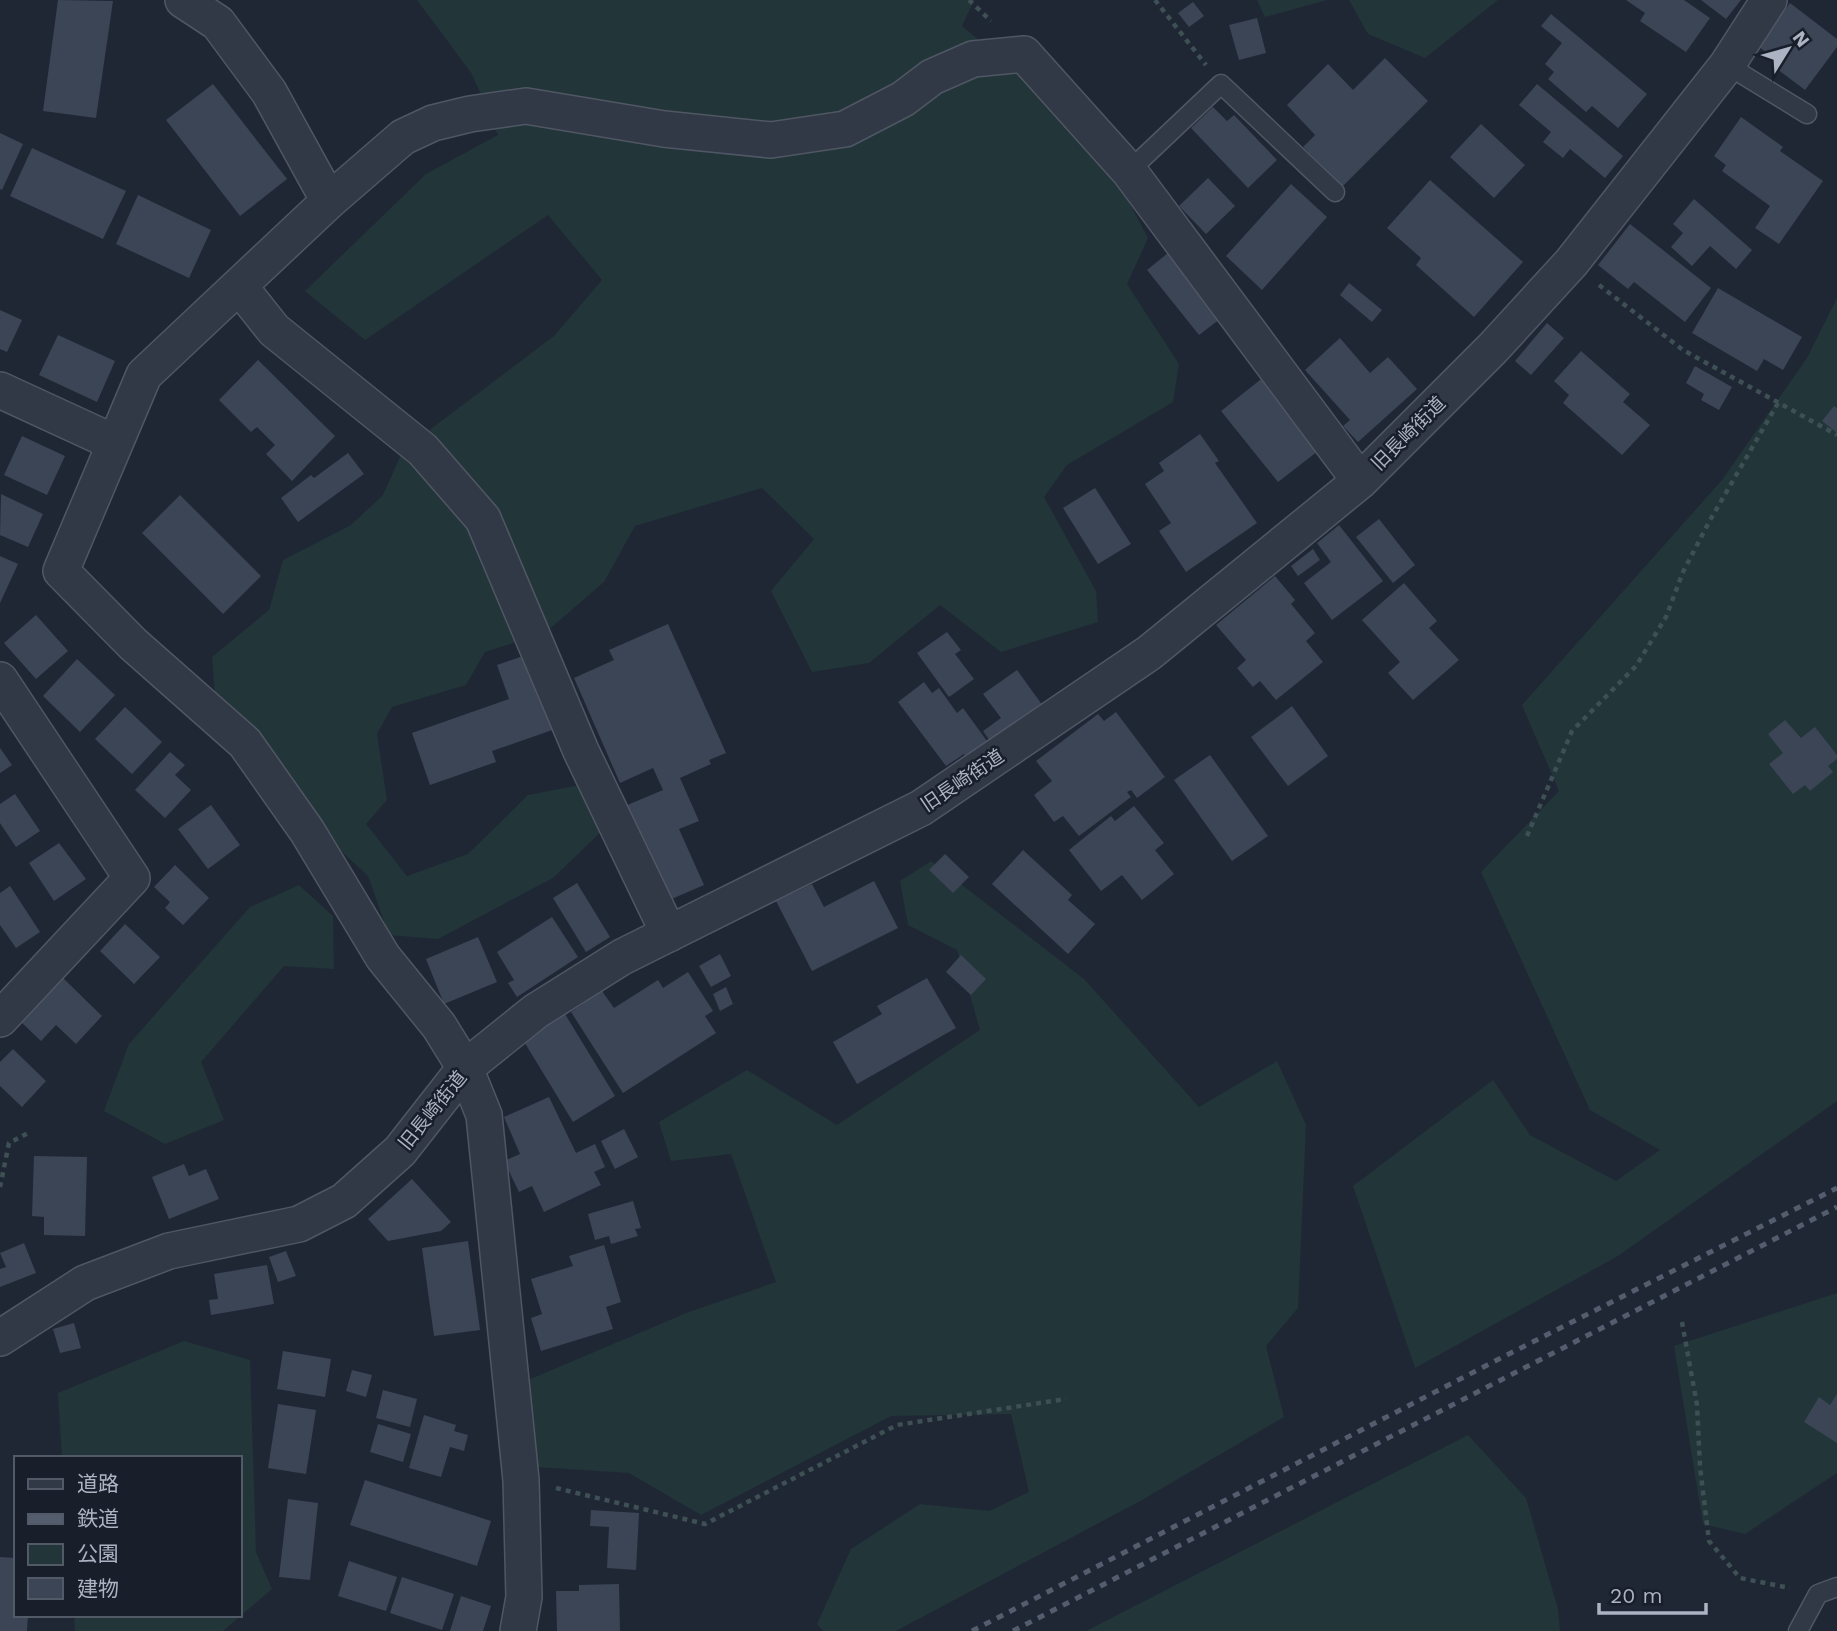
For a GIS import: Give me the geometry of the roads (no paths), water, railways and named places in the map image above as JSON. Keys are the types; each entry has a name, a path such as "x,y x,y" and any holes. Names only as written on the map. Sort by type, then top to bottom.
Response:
{"street":[{"path":"183,0 218,23 270,92 329,201"},
{"name":"旧長崎街道","path":"0,1338 85,1283 169,1251 299,1224 344,1202 400,1151 465,1068 536,1011 622,957 921,808 1149,653 1360,481 1493,348 1571,263 1727,65 1769,0"},
{"path":"518,1631 524,1597 521,1480 484,1115 465,1068 439,1026 383,957 307,831 245,743 133,644 61,571 144,375 329,201 403,137 433,123 470,114 526,106 664,129 771,140 845,129 902,99 932,77 973,59 1024,54 1129,172 1360,481"},
{"path":"239,286 274,330 424,450 483,519 582,751 669,934"},
{"path":"0,390 115,443"},
{"path":"0,680 132,878 1,1014"}],"lane":[{"path":"1727,65 1807,114"},
{"path":"1129,172 1221,84 1335,192"},
{"path":"1798,1631 1818,1594 1837,1587"}],"railway":[{"path":"972,1631 1837,1188"},
{"path":"1013,1631 1837,1207"}]}
